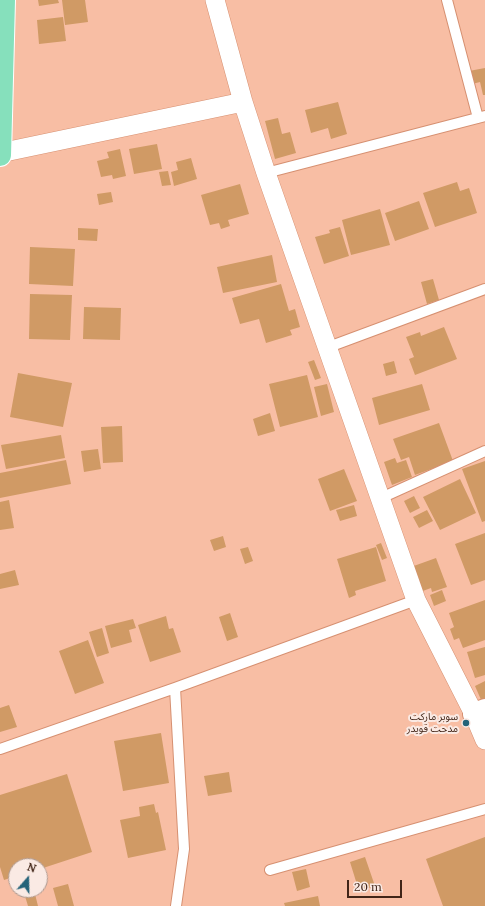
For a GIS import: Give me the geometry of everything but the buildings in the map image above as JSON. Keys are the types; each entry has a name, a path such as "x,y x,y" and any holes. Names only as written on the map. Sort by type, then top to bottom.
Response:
{"highway":[{"path":"0,154 4,0"}],"street":[{"path":"215,0 243,102 266,173 326,348 381,498 416,600 479,712 485,740"},
{"path":"0,154 243,102"}],"lane":[{"path":"266,173 482,117 447,0"},
{"path":"326,348 485,289"},
{"path":"381,498 485,451"},
{"path":"0,749 175,688 416,600"},
{"path":"175,688 184,849 176,906"},
{"path":"270,870 485,809"}],"place":[{"name":"سوبر ماركت مدحت قويدر","path":"466,723"}]}
